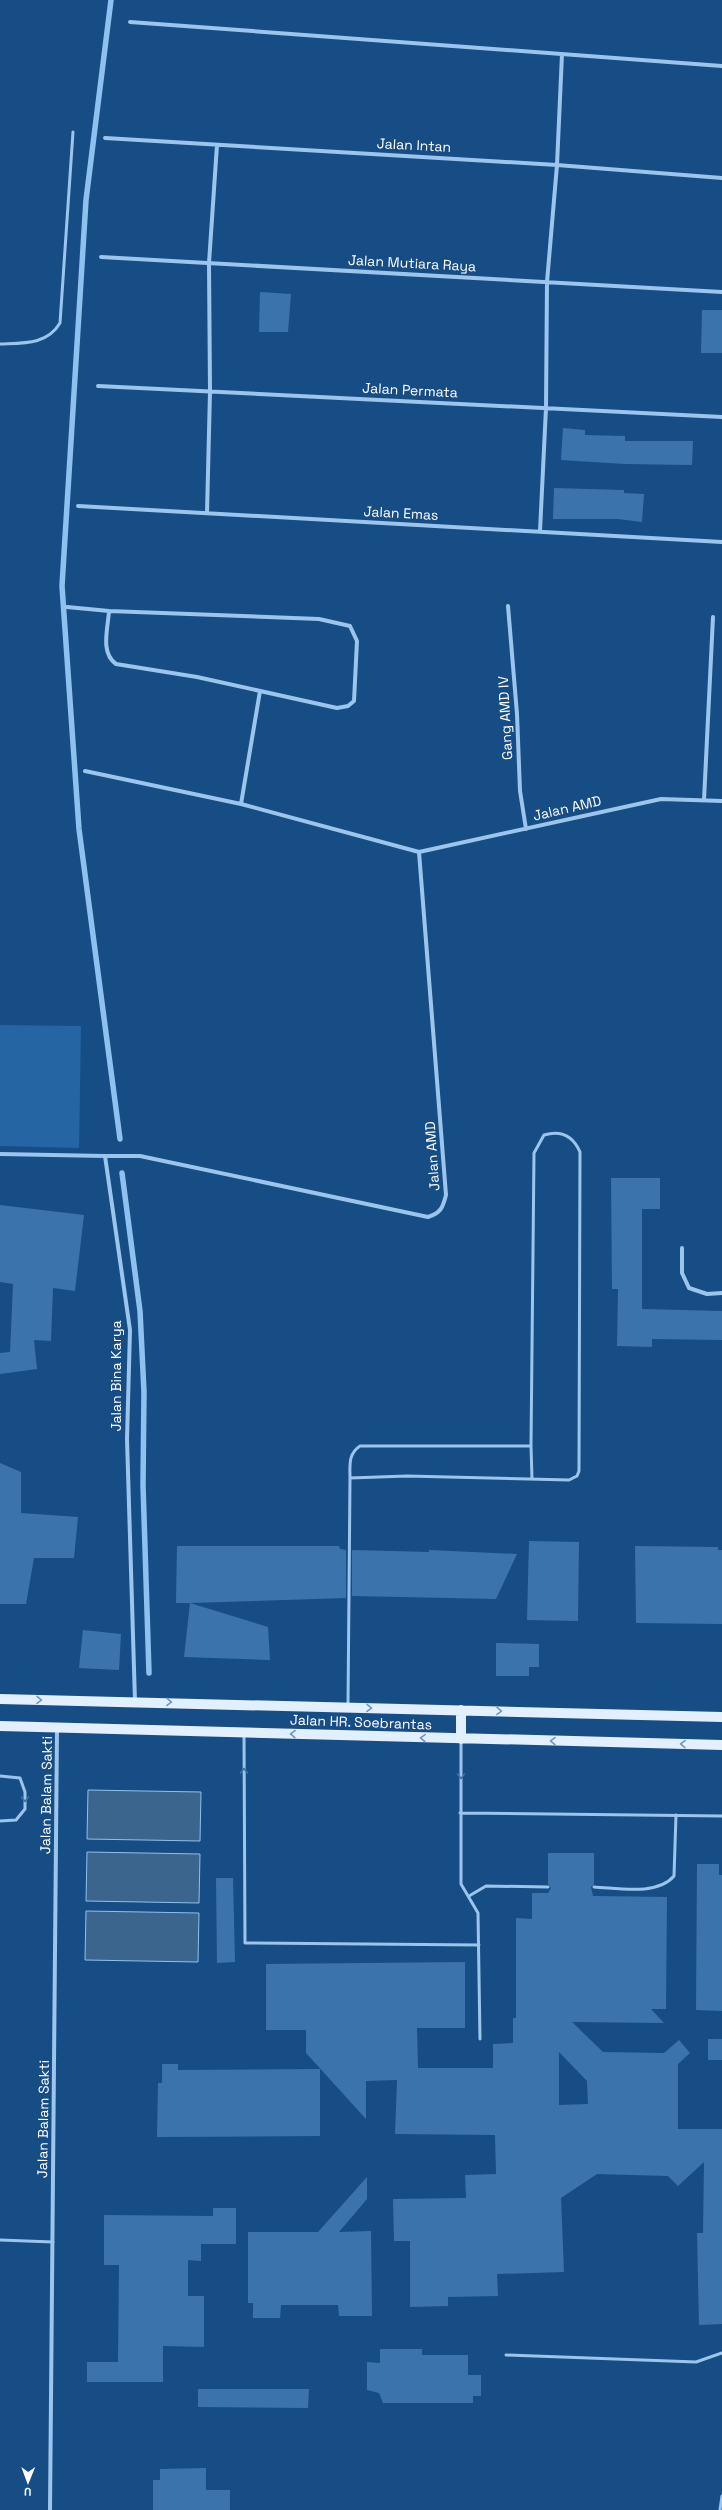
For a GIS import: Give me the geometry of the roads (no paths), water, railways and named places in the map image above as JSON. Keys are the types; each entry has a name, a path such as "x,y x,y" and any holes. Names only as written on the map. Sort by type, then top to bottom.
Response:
{"main road":[{"name":"Jalan HR. Soebrantas","path":"0,1699 722,1717"},
{"path":"461,1710 461,1739"},
{"name":"Jalan HR. Soebrantas","path":"0,1726 722,1745"}],"street":[{"path":"130,22 722,66"},
{"path":"540,531 546,408 547,282 557,165 562,54"},
{"name":"Jalan Intan","path":"104,138 557,165 722,178"},
{"path":"207,513 210,392 209,263 217,145"},
{"name":"Jalan Mutiara Raya","path":"101,257 722,292"},
{"name":"Jalan Permata","path":"98,386 722,417"},
{"name":"Jalan Emas","path":"78,506 722,542"},
{"name":"Gang AMD IV","path":"508,606 517,714 520,791 526,829"},
{"path":"67,607 109,611 320,620 350,626 357,641 357,685 354,701 348,706 337,708 197,677 116,664 110,660 106,652 109,611"},
{"path":"704,800 713,617"},
{"path":"242,804 260,691"},
{"name":"Jalan AMD","path":"85,771 242,804 419,852 661,799 722,801"},
{"name":"Jalan AMD","path":"105,1156 140,1156 428,1217 437,1214 443,1208 446,1195 419,852"},
{"path":"0,1154 105,1156"},
{"name":"Jalan Bina Karya","path":"105,1156 130,1330 127,1439 135,1702"},
{"path":"682,1248 682,1273 689,1288 707,1294 722,1293"},
{"name":"Jalan Balam Sakti","path":"50,2510 57,1727"}],"lane":[{"path":"0,344 31,343 47,338 55,332 60,323 73,132"},
{"path":"350,1478 407,1476 569,1480 577,1476 580,1471 580,1152 576,1141 564,1134 553,1132 544,1135 534,1153 531,1446 532,1479"},
{"path":"348,1707 350,1457 353,1450 360,1446 531,1446"},
{"path":"244,1732 246,1943 478,1945"},
{"path":"461,1739 461,1884 478,1913 480,2039"},
{"path":"0,1776 20,1778 25,1792 25,1809 16,1820 0,1821"},
{"path":"460,1813 722,1816"},
{"path":"594,1887 655,1888 667,1883 674,1876 676,1815"},
{"path":"469,1896 486,1886 548,1887"},
{"path":"0,2240 53,2242"},
{"path":"506,2355 696,2362 722,2353"},
{"path":"720,2510 722,2496"}],"waterway":[{"path":"111,0 86,200 62,586 79,829 120,1139"},
{"path":"122,1173 140,1311 144,1392 143,1485 149,1673"}]}
